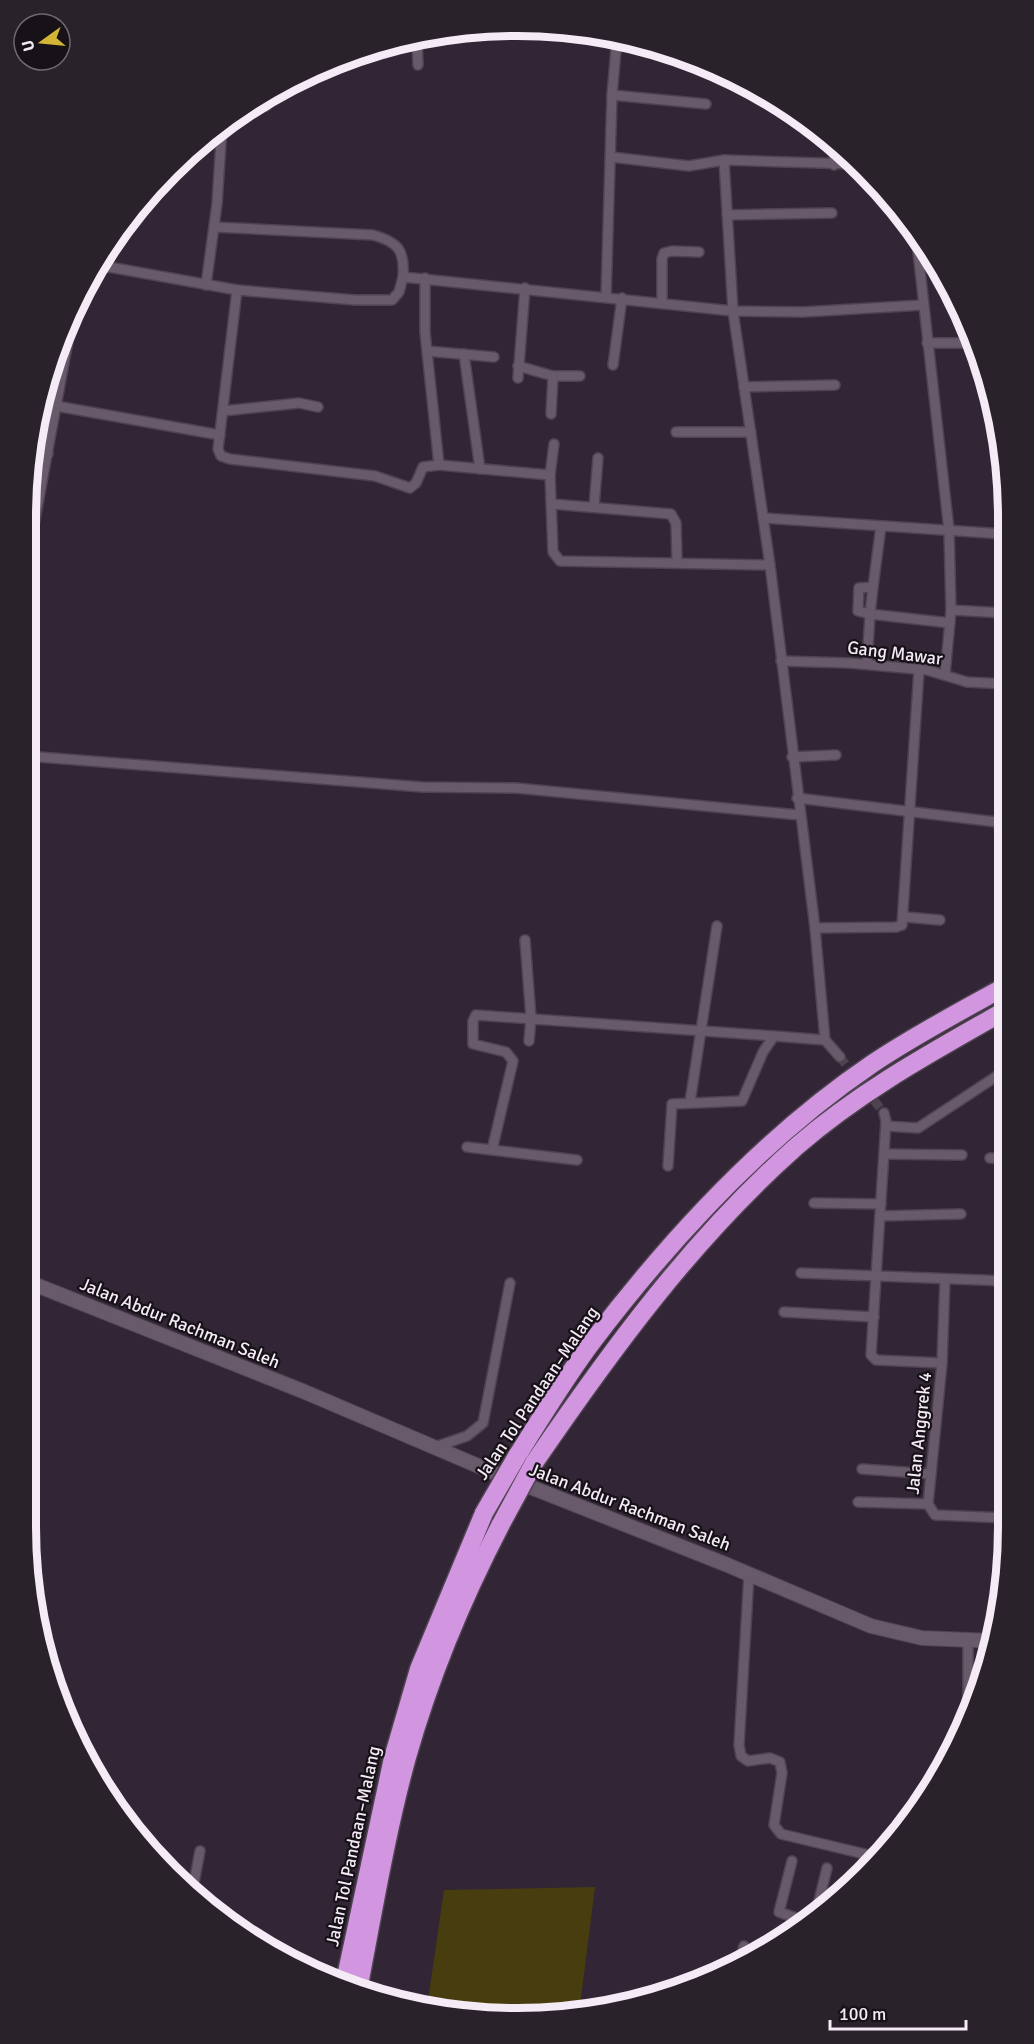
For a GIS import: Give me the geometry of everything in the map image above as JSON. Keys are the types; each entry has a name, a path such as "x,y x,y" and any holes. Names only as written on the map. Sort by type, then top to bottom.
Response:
{"highway":[{"name":"Jalan Tol Pandaan–Malang","path":"346,1976 390,1768 418,1669 484,1513 516,1456 591,1344 661,1256 732,1181 799,1120 871,1065 932,1026 998,990"},
{"name":"Jalan Tol Pandaan–Malang","path":"360,1981 407,1758 435,1671 464,1595 534,1463 604,1360 674,1271 796,1147 892,1076 998,1015"}],"street":[{"path":"417,46 418,65"},
{"path":"606,297 612,95 616,46"},
{"path":"612,95 706,104"},
{"path":"206,285 214,227 221,137"},
{"path":"834,165 835,156"},
{"path":"611,157 689,166 724,160 844,164"},
{"path":"724,160 734,311 770,565 799,815 815,928 825,1040 840,1057"},
{"path":"727,215 832,213"},
{"path":"106,267 237,290 355,300 392,300 399,292 403,277 400,251 391,240 373,235 214,227"},
{"path":"662,301 664,253 672,250 699,252"},
{"path":"918,251 949,530 951,610 945,675"},
{"path":"403,277 662,301 734,311 803,312 923,305"},
{"path":"425,278 427,351 439,465"},
{"path":"518,378 525,288"},
{"path":"237,290 219,453 230,459 375,476 410,488 416,483 423,467 439,465 550,475"},
{"path":"613,365 622,298"},
{"path":"927,343 965,343"},
{"path":"36,514 66,351"},
{"path":"427,351 494,357"},
{"path":"464,354 480,469"},
{"path":"518,366 553,376 580,376"},
{"path":"551,414 553,376"},
{"path":"744,387 835,384"},
{"path":"53,389 59,390"},
{"path":"223,411 299,403 318,407"},
{"path":"56,406 220,435"},
{"path":"676,432 751,432"},
{"path":"554,444 550,475 553,552 560,561 770,565"},
{"path":"40,453 48,454"},
{"path":"594,507 598,458"},
{"path":"552,504 671,514 676,523 677,562"},
{"path":"763,518 998,534"},
{"path":"867,664 870,614 881,526"},
{"path":"873,587 859,588 858,611 950,623"},
{"path":"951,610 998,613"},
{"name":"Gang Mawar","path":"781,661 867,664 919,670 967,682 998,684"},
{"path":"815,928 903,925 919,670"},
{"path":"792,757 836,755"},
{"path":"36,757 422,787 516,788 799,815"},
{"path":"797,798 998,822"},
{"path":"905,917 940,920"},
{"path":"690,1102 717,926"},
{"path":"525,940 531,1018 529,1041"},
{"path":"492,1150 513,1061 506,1052 473,1044 473,1020 476,1015 825,1040"},
{"path":"668,1166 672,1104 742,1101 763,1052 774,1036"},
{"path":"886,1126 904,1129 918,1128 998,1075"},
{"path":"884,1113 886,1126 872,1358 942,1363"},
{"path":"467,1147 577,1160"},
{"path":"884,1154 962,1155"},
{"path":"990,1158 998,1158"},
{"path":"814,1203 881,1204"},
{"path":"880,1216 961,1214"},
{"path":"801,1273 877,1274 998,1281"},
{"name":"Jalan Anggrek 4","path":"945,1279 942,1363 928,1504 935,1515 998,1518"},
{"path":"435,1447 467,1436 483,1423 510,1283"},
{"name":"Jalan Abdur Rachman Saleh","path":"36,1287 749,1574 871,1626 922,1638 984,1641"},
{"path":"784,1312 874,1317"},
{"path":"862,1469 931,1474"},
{"path":"858,1502 928,1504"},
{"path":"749,1574 739,1745 741,1756 748,1761 770,1758 780,1762 782,1773 774,1825 777,1832 869,1855"},
{"path":"968,1640 968,1693"},
{"path":"194,1883 200,1851"},
{"path":"792,1861 779,1910 781,1914 796,1919"},
{"path":"819,1902 827,1868"},
{"path":"742,1952 744,1946"}],"shaded area":[{"path":"595,1887 580,2004 517,2008 428,2000 444,1890"}],"tunnel":[{"path":"840,1057 857,1079"},
{"path":"866,1090 884,1113"}]}
